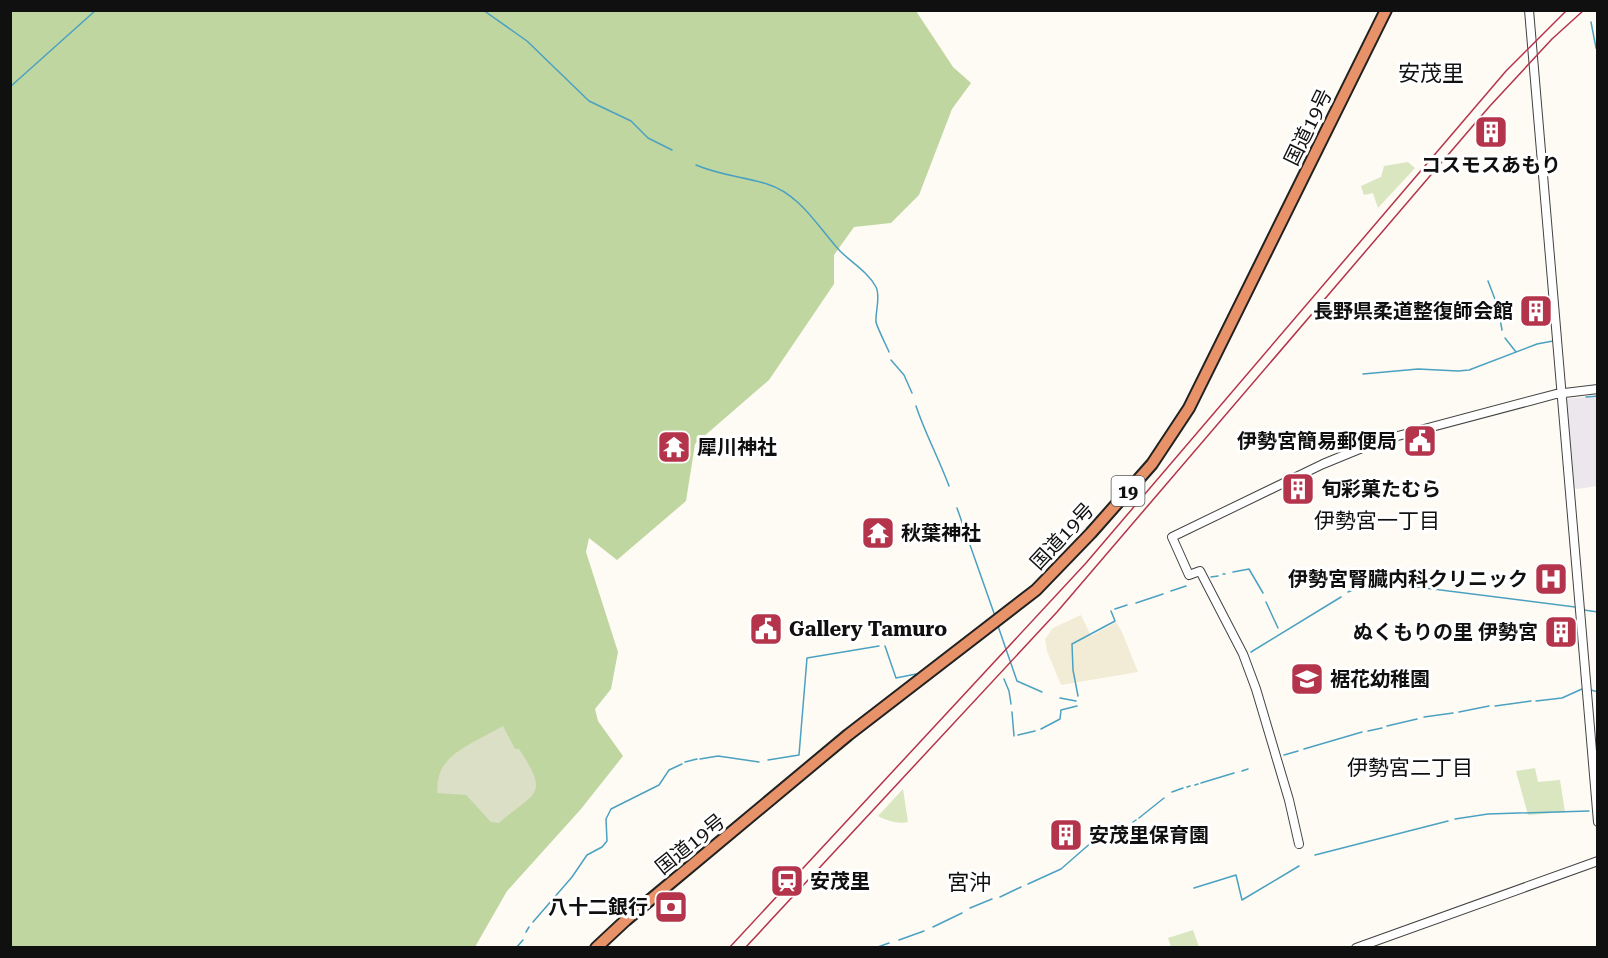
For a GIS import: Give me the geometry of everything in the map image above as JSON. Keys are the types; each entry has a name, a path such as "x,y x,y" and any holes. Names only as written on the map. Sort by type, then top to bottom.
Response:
{"highway":[{"name":"国道19号","path":"596,948 626,920 848,735 1036,590 1091,533 1152,464 1189,408 1386,10"}],"street":[{"path":"1529,10 1598,822"},
{"path":"1299,844 1289,800 1244,654 1200,571 1189,575 1172,537 1323,464 1379,441 1561,393 1598,389"},
{"path":"1356,948 1598,861"}],"shaded area":[{"path":"1597,396 1597,486 1577,489 1573,486 1565,399"},
{"path":"1081,615 1091,636 1116,622 1138,672 1061,685 1047,651 1045,639 1053,628"}],"green space":[{"path":"10,11 916,11 953,67 971,83 952,109 919,195 891,223 854,227 834,255 834,284 769,380 695,444 686,501 617,560 589,538 586,552 618,652 611,689 595,709 598,721 623,756 581,809 507,891 475,947 11,947"},
{"path":"1408,162 1415,168 1378,208 1373,193 1364,195 1361,186 1381,177 1384,166"},
{"path":"503,726 515,749 519,749 529,765 536,785 529,799 499,823 491,822 466,795 437,793 437,790 441,770 453,756"},
{"path":"1535,768 1538,782 1560,780 1565,812 1528,815 1516,771"},
{"path":"903,789 908,822 893,822 878,816"},
{"path":"1193,930 1199,947 1171,947 1168,938"}],"waterway":[{"path":"10,87 96,10"},
{"path":"483,10 527,41 589,101 631,121 648,138 672,150"},
{"path":"1591,22 1596,48"},
{"path":"696,165 767,184 779,189 799,203 840,251 873,282 878,295 876,322 889,352"},
{"path":"1488,281 1498,307 1502,330"},
{"path":"1505,338 1516,352"},
{"path":"1363,374 1418,369 1469,370 1537,344 1553,341"},
{"path":"891,360 904,375 912,393"},
{"path":"1586,397 1598,396"},
{"path":"916,406 949,486"},
{"path":"957,508 995,616"},
{"path":"1233,572 1249,569 1263,593"},
{"path":"1211,577 1218,576"},
{"path":"1348,592 1371,582"},
{"path":"1385,583 1575,607"},
{"path":"1171,591 1186,586"},
{"path":"1136,603 1163,594"},
{"path":"1251,652 1341,597"},
{"path":"1266,602 1278,628"},
{"path":"1115,609 1127,605"},
{"path":"1584,610 1598,612"},
{"path":"1078,696 1073,670 1072,644 1115,621 1111,611"},
{"path":"998,626 1017,681 1042,692"},
{"path":"768,760 799,755 807,658 879,646"},
{"path":"885,646 896,678 916,674"},
{"path":"1004,679 1011,704"},
{"path":"1536,701 1562,698 1582,689"},
{"path":"1591,690 1598,692"},
{"path":"1060,698 1076,701"},
{"path":"1495,706 1531,701"},
{"path":"1041,729 1060,719 1061,710 1077,706"},
{"path":"1459,712 1489,706"},
{"path":"1012,712 1014,736"},
{"path":"1424,717 1453,713"},
{"path":"1387,726 1417,719"},
{"path":"1368,731 1382,728"},
{"path":"1018,735 1035,731"},
{"path":"1304,749 1362,732"},
{"path":"1284,755 1298,751"},
{"path":"700,759 718,756 759,762"},
{"path":"685,762 697,759"},
{"path":"533,922 572,877 587,855 602,847 607,841 606,819 611,809 659,785 669,770 682,764"},
{"path":"1242,771 1248,769"},
{"path":"1201,783 1234,773"},
{"path":"1172,792 1183,788"},
{"path":"1139,818 1164,798"},
{"path":"1455,819 1488,814 1589,811"},
{"path":"1315,855 1448,821"},
{"path":"1107,831 1119,823"},
{"path":"1028,884 1061,869 1101,834"},
{"path":"1194,888 1236,875 1242,900 1299,866"},
{"path":"1000,897 1021,887"},
{"path":"970,908 992,899"},
{"path":"933,927 962,913"},
{"path":"526,932 529,927"},
{"path":"899,940 924,931"},
{"path":"516,948 523,940"},
{"path":"875,948 889,943"}],"railway":[{"path":"729,948 1086,563 1506,71 1567,10"},
{"path":"745,948 1057,612 1489,107 1552,39 1584,10"}],"place":[{"name":"コスモスあもり","path":"1491,132"},
{"name":"長野県柔道整復師会館","path":"1536,311"},
{"name":"伊勢宮簡易郵便局","path":"1420,441"},
{"name":"犀川神社","path":"674,447"},
{"name":"旬彩菓たむら","path":"1298,489"},
{"name":"秋葉神社","path":"878,533"},
{"name":"伊勢宮腎臓内科クリニック","path":"1551,579"},
{"name":"Gallery Tamuro","path":"766,629"},
{"name":"ぬくもりの里 伊勢宮","path":"1561,632"},
{"name":"裾花幼稚園","path":"1307,679"},
{"name":"安茂里保育園","path":"1066,835"},
{"name":"安茂里","path":"787,881"},
{"name":"八十二銀行","path":"671,907"}],"district":[{"name":"安茂里","path":"1431,73"},
{"name":"伊勢宮一丁目","path":"1377,521"},
{"name":"伊勢宮二丁目","path":"1410,768"},
{"name":"宮沖","path":"969,882"}]}
